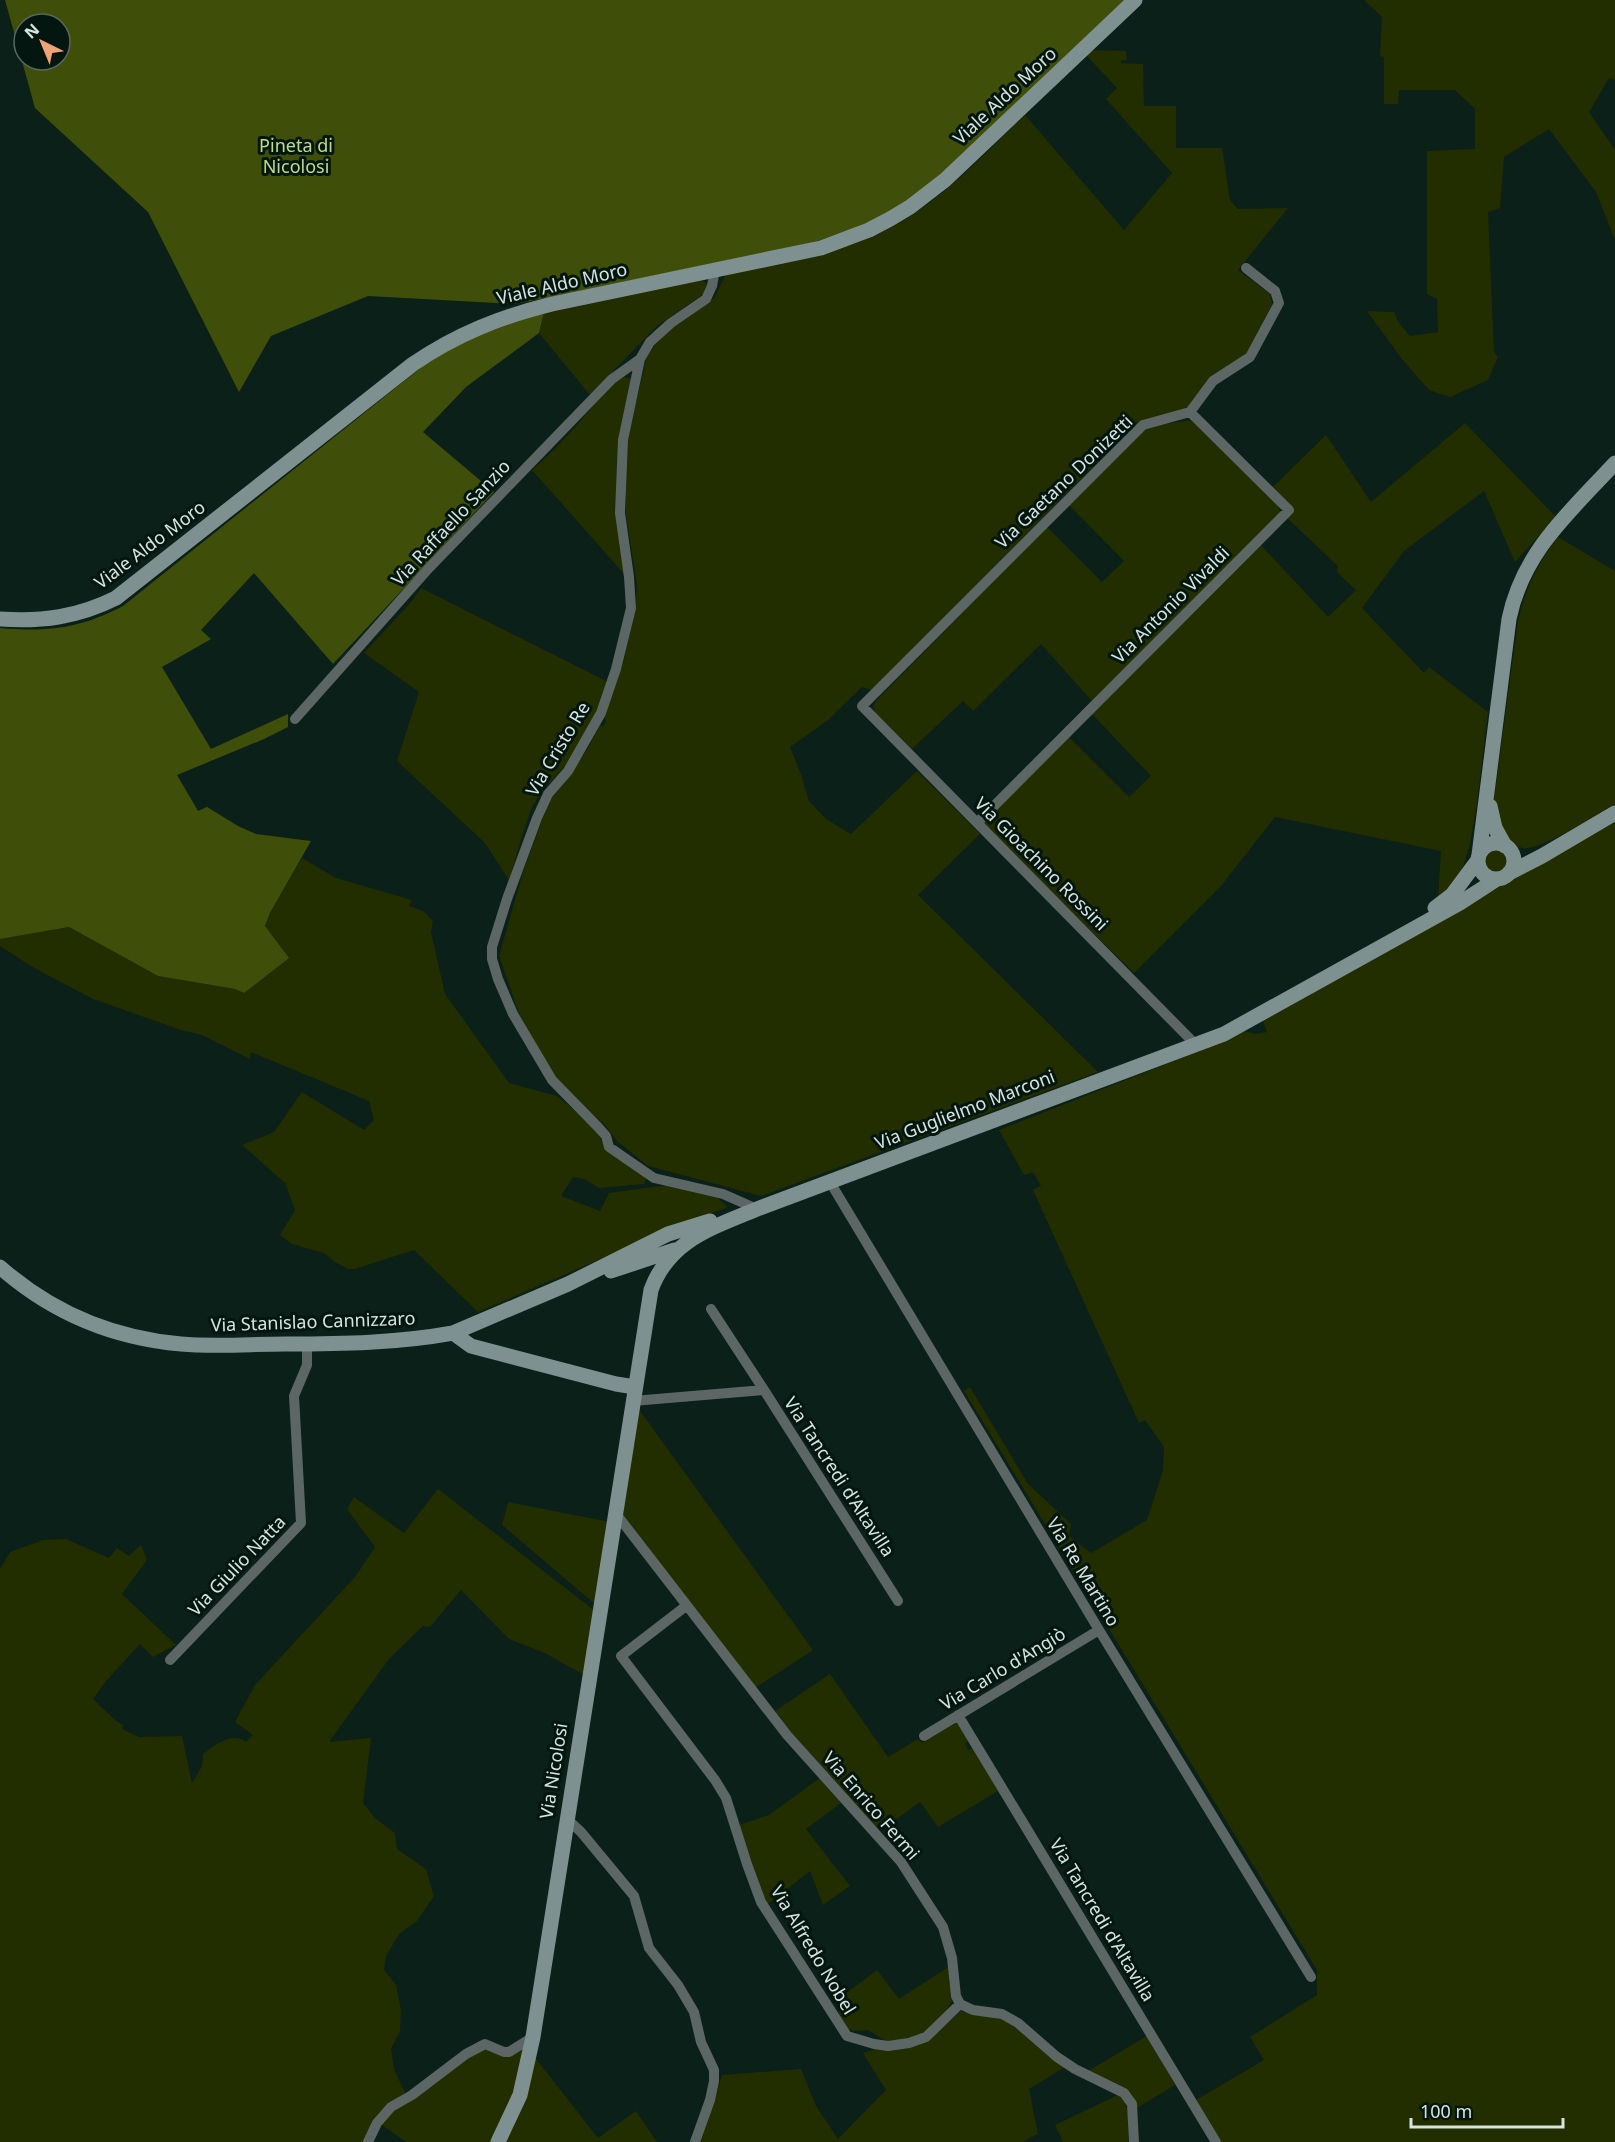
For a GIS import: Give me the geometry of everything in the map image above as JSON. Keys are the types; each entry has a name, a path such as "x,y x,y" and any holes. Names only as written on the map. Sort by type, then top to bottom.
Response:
{"main road":[{"name":"Viale Aldo Moro","path":"0,619 25,621 60,618 96,608 116,598 390,382 434,350 464,334 516,313 821,248 868,230 910,207 945,180 1135,0"},
{"path":"1488,791 1495,828 1514,862 1503,876 1492,879 1482,873 1478,857 1509,619 1518,584 1533,556 1546,539 1615,463"},
{"path":"1396,936 1460,903 1615,813"},
{"path":"1396,936 1452,895 1489,844 1500,843 1507,847 1531,852 1580,832"},
{"name":"Via Guglielmo Marconi","path":"634,1394 651,1290 656,1274 678,1248 708,1230 757,1209 1224,1034 1396,936"},
{"path":"568,1284 668,1234 757,1209"},
{"path":"568,1284 678,1248"},
{"name":"Via Stanislao Cannizzaro","path":"0,1267 32,1293 77,1318 125,1335 183,1344 307,1344 415,1340 453,1333 568,1284"},
{"path":"453,1333 471,1346 616,1384 634,1394"},
{"name":"Via Nicolosi","path":"498,2142 520,2095 533,2037 566,1818 617,1515 634,1394"}],"street":[{"path":"1190,412 1213,381 1250,357 1279,303 1275,291 1246,268"},
{"name":"Via Cristo Re","path":"715,270 712,286 706,299 671,323 650,342 640,359 623,440 620,513 629,577 630,608 616,669 601,713 568,771 548,794 537,818 504,909 492,947 492,959 513,1014 552,1080 598,1126 606,1136 609,1147 654,1178 723,1194 757,1209"},
{"name":"Via Raffaello Sanzio","path":"295,719 437,560 612,379 640,359"},
{"name":"Via Gaetano Donizetti","path":"862,706 1143,425 1190,412"},
{"name":"Via Antonio Vivaldi","path":"977,823 1289,510 1190,412"},
{"name":"Via Gioachino Rossini","path":"862,706 1196,1045"},
{"name":"Via Re Martino","path":"830,1182 1311,1977"},
{"path":"711,1309 764,1390"},
{"name":"Via Giulio Natta","path":"170,1659 301,1523 294,1396 307,1365 307,1344"},
{"name":"Via Tancredi d'Altavilla","path":"634,1394 764,1390 898,1601"},
{"name":"Via Enrico Fermi","path":"617,1515 787,1735 901,1862 943,1927 952,1958 956,1996 960,2004"},
{"name":"Via Alfredo Nobel","path":"686,1606 621,1656 715,1780 726,1798 762,1902 847,2036 888,2046 909,2043 926,2037 960,2004"},
{"name":"Via Carlo d'Angiò","path":"924,1736 1099,1630"},
{"name":"Via Tancredi d'Altavilla","path":"958,1715 1216,2142"},
{"path":"566,1818 581,1832 634,1896 649,1948 678,1985 694,2012 701,2042 714,2070 710,2100 695,2142"},
{"path":"960,2004 973,2010 1002,2014 1018,2023 1043,2046 1075,2069 1124,2093 1132,2104 1134,2142"},
{"path":"368,2142 376,2122 391,2107 412,2095 466,2054 485,2044 509,2052 533,2037"}],"green space":[{"name":"Pineta di Nicolosi","path":"5,0 1125,0 947,170 898,208 866,224 812,243 516,304 368,296 271,336 239,392 148,212 35,108 25,72 72,72 72,12 12,12 12,25"},
{"path":"1364,0 1615,0 1615,80 1609,78 1589,112 1615,150 1615,240 1596,192 1549,129 1504,157 1500,208 1488,212 1494,352 1498,357 1488,380 1450,397 1429,390 1402,359 1367,311 1394,312 1398,322 1410,336 1438,332 1437,299 1427,294 1427,151 1475,149 1475,109 1455,90 1399,90 1398,104 1384,104 1384,57 1380,56 1382,17"},
{"path":"1091,50 1126,51 1127,60 1121,60 1121,63 1143,64 1144,106 1176,106 1176,148 1222,148 1230,200 1238,209 1288,208 1238,270 1270,294 1272,304 1247,354 1186,410 1137,422 872,690 862,687 828,720 790,747 809,801 826,819 851,834 917,771 980,834 918,895 1098,1072 761,1196 648,1166 617,1141 604,1124 555,1079 519,1013 499,956 524,869 549,802 587,750 600,725 603,727 606,721 604,716 624,661 636,607 637,584 626,515 626,465 629,432 647,356 674,325 714,298 726,274 827,252 884,231 941,194 1025,115 1124,230 1172,173 1106,99 1117,88 1086,55"},
{"path":"701,280 708,284 702,295 656,327 590,395 539,333 544,312"},
{"path":"544,312 539,333 466,387 423,432 494,492 333,664 254,573 201,630 211,639 162,667 211,749 288,714 288,727 177,775 198,811 207,807 256,834 311,841 265,926 289,958 244,993 235,989 158,976 69,927 0,939 0,628 63,627 92,620 123,606 433,358 470,338"},
{"path":"619,378 632,379 620,439 625,575 532,470 608,389"},
{"path":"1194,420 1279,506 1280,513 1092,701 1041,644 973,711 963,701 912,749 875,712 873,707 876,701 1047,527 1102,582 1124,561 1069,505 1145,429 1150,426"},
{"path":"1465,423 1556,517 1515,562 1484,491 1404,551 1362,608 1424,673 1429,667 1488,712 1470,844 1463,867 1455,881 1438,899 1441,851 1275,817 1221,886 1134,973 982,824 1069,737 1129,797 1151,776 1092,714 1260,544 1328,617 1356,590 1337,572 1338,566 1287,518 1294,510 1273,487 1326,435 1371,502"},
{"path":"1558,537 1615,571 1615,804 1555,838 1542,844 1523,848 1516,846 1506,836 1499,821 1494,799 1518,621 1533,577"},
{"path":"421,588 608,682 584,738 534,804 523,831 509,880 485,843 397,761 419,692 364,653 412,601"},
{"path":"1615,822 1615,2142 1221,2142 1196,2100 1264,2060 1250,2037 1317,1995 1317,1970 964,1391 970,1387 1028,1484 1071,1524 1069,1536 1091,1553 1147,1520 1163,1471 1164,1447 1145,1420 1139,1423 1033,1190 1041,1186 1033,1172 1024,1175 999,1130 1220,1043 1244,1031 1256,1034 1267,1032 1263,1021"},
{"path":"1496,849 1501,850 1507,856 1507,866 1501,872 1496,873 1491,872 1485,866 1484,861 1485,856 1491,850"},
{"path":"302,858 336,878 412,900 409,906 423,911 433,921 431,932 445,994 509,1083 557,1096 596,1128 606,1151 647,1177 644,1184 599,1188 584,1179 573,1177 561,1196 600,1211 609,1193 667,1185 714,1195 728,1207 661,1233 478,1312 414,1250 355,1269 348,1269 324,1253 292,1244 280,1235 295,1210 285,1183 242,1145 274,1132 302,1092 364,1130 374,1120 369,1101 251,1052 250,1059 202,1035 181,1030 93,999 36,969 0,946 0,939 69,927 158,976 235,989 244,993 270,913"},
{"path":"638,1408 813,1650 755,1688 624,1516 622,1510"},
{"path":"438,1489 595,1611 584,1675 545,1653 509,1639 461,1590 430,1627 423,1626 389,1659 329,1742 371,1738 363,1803 375,1818 395,1833 397,1849 426,1869 434,1896 417,1921 399,1934 386,1956 384,1970 396,1985 401,2010 400,2031 391,2049 394,2069 405,2093 373,2121 363,2142 0,2142 0,1569 10,1552 43,1540 66,1539 109,1558 117,1548 129,1556 141,1545 147,1560 122,1594 176,1645 153,1657 140,1644 93,1699 124,1726 122,1729 139,1737 182,1736 192,1783 202,1766 203,1754 224,1740 235,1738 246,1742 253,1735 235,1722 255,1685 355,1577 375,1547 347,1509 354,1497 404,1533"},
{"path":"508,1502 610,1522 596,1605 502,1525"},
{"path":"830,1674 888,1757 918,1739 922,1743 956,1722 968,1741 965,1744 968,1750 973,1748 998,1791 938,1827 920,1802 880,1831 775,1711"},
{"path":"820,1778 841,1803 806,1829 850,1886 823,1905 810,1871 768,1904 739,1825 769,1815"},
{"path":"950,1966 953,1998 944,2014 919,2036 886,2041 868,2030 848,2029 839,2014 836,2001 877,1970 899,1999"},
{"path":"961,2011 1006,2020 1065,2067 1029,2089 1038,2134 1023,2142 701,2142 722,2075 801,2069 816,2106 838,2139 886,2090 863,2053 943,2027"},
{"path":"1147,2036 1175,2085 1137,2108 1130,2094 1124,2089 1088,2071"},
{"path":"526,2044 515,2095 493,2142 406,2142 379,2123 393,2109 478,2050"},
{"path":"533,2055 598,2138 636,2111 657,2142 505,2142 524,2103"},
{"path":"1118,2095 1127,2110 1128,2142 1063,2142 1055,2125"}]}
